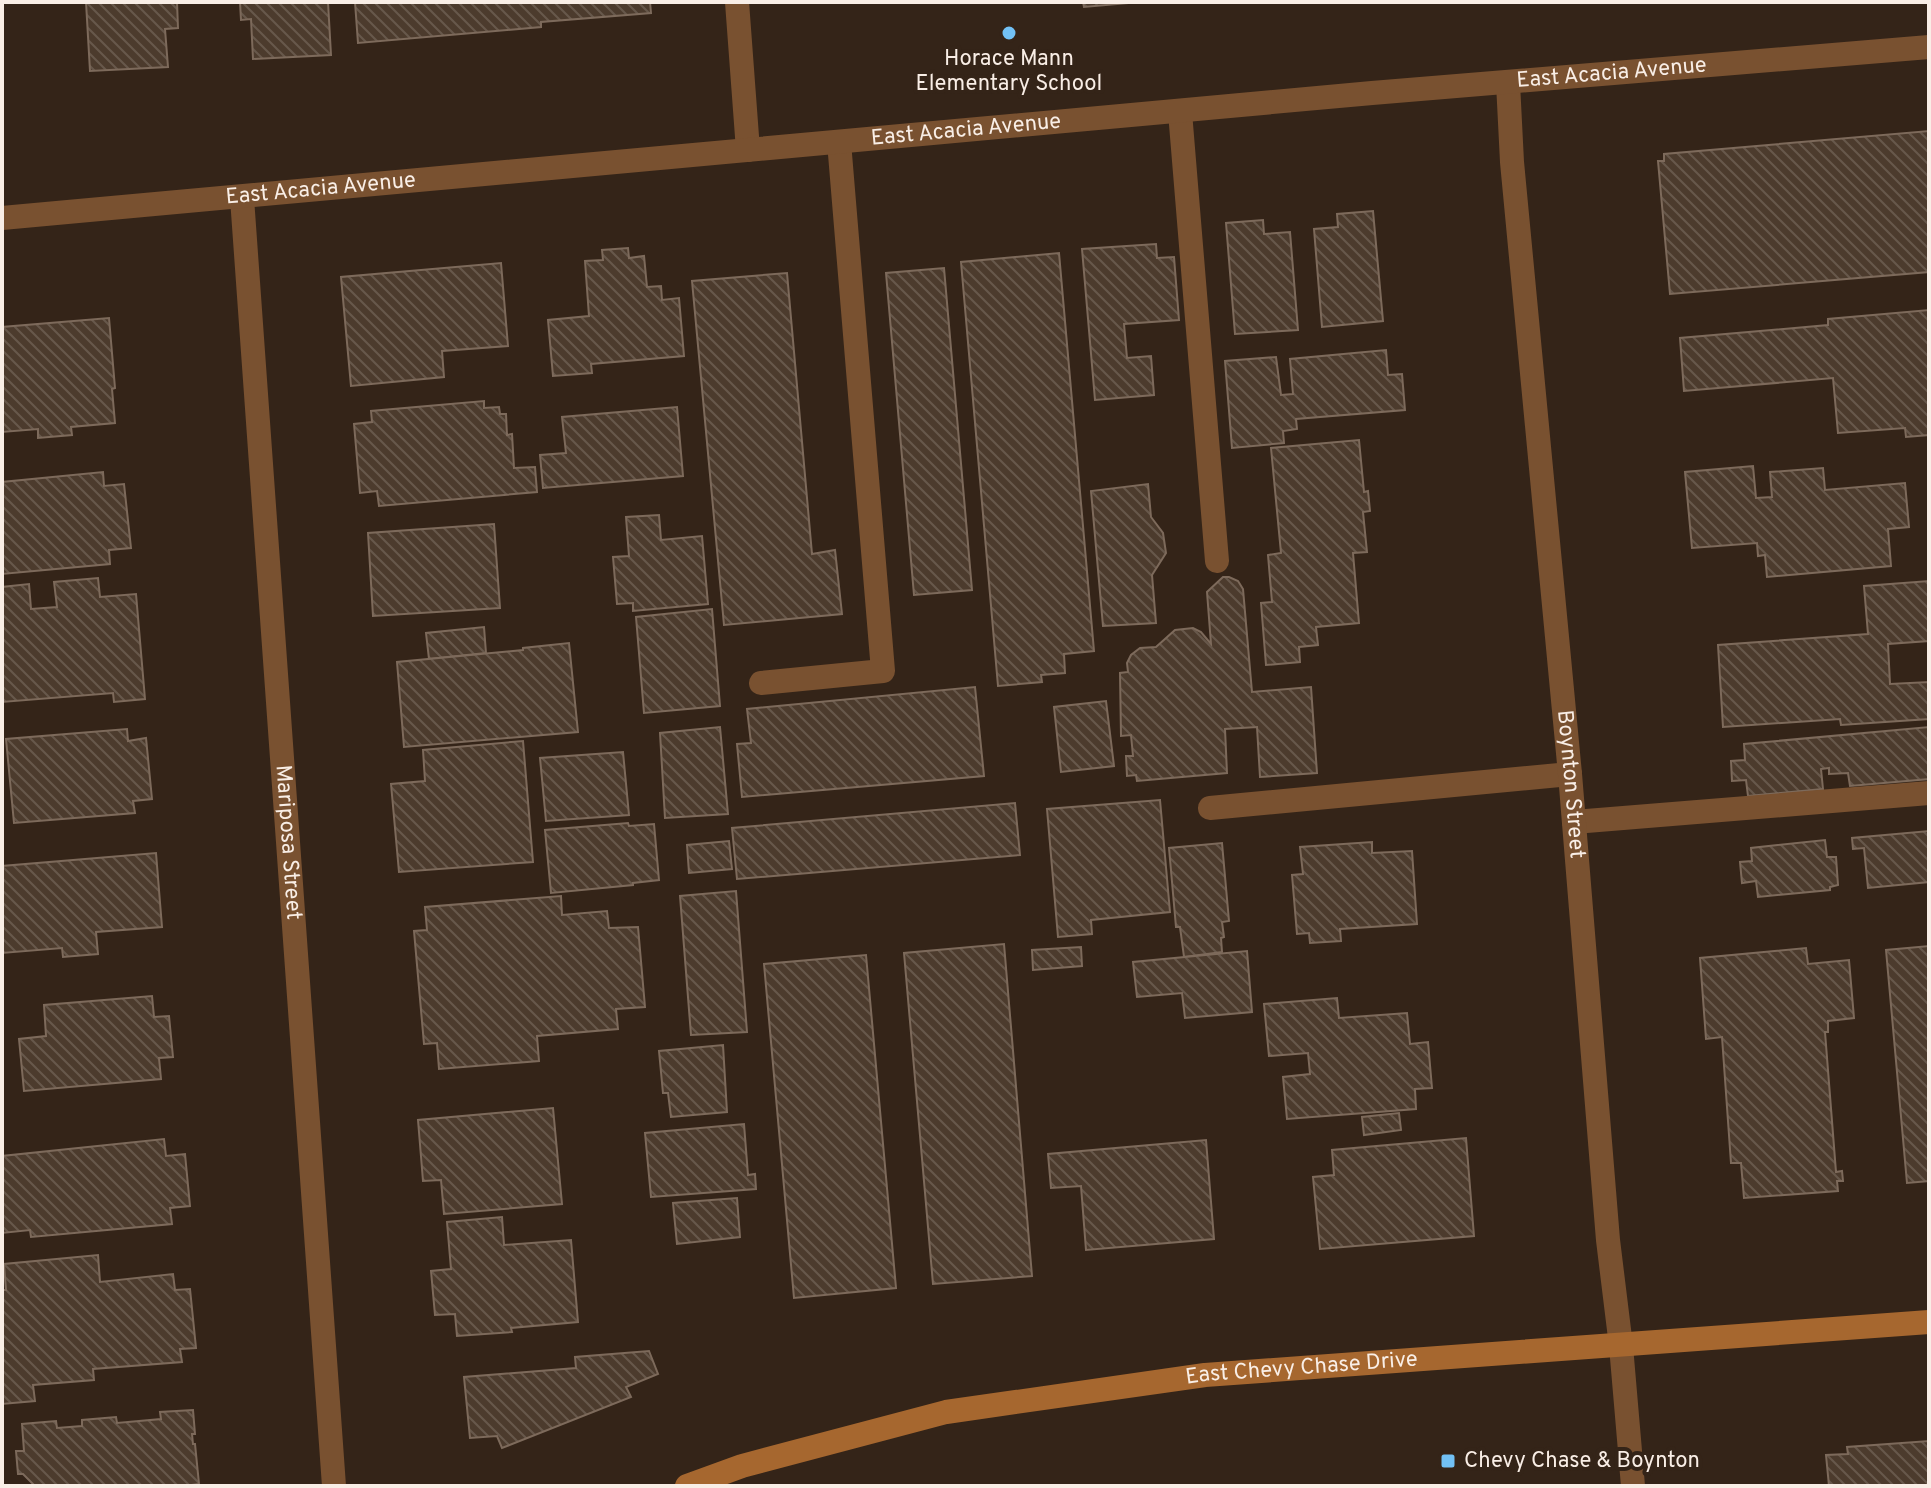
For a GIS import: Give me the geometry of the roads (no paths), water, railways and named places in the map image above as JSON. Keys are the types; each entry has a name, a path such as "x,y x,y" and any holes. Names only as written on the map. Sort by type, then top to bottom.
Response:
{"main road":[{"name":"East Chevy Chase Drive","path":"687,1486 742,1466 946,1412 1205,1375 1929,1322"}],"street":[{"path":"737,2 748,150"},
{"name":"East Acacia Avenue","path":"2,218 1372,93 1929,47"},
{"name":"Boynton Street","path":"1508,83 1513,178 1633,1486"},
{"path":"1180,112 1217,561"},
{"path":"761,683 883,671 839,142"},
{"name":"Mariposa Street","path":"242,198 334,1486"},
{"path":"1210,808 1570,774"},
{"path":"1574,822 1929,793"}],"place":[{"name":"Horace Mann Elementary School","path":"1009,33"},
{"name":"Chevy Chase & Boynton","path":"1448,1461"}]}
